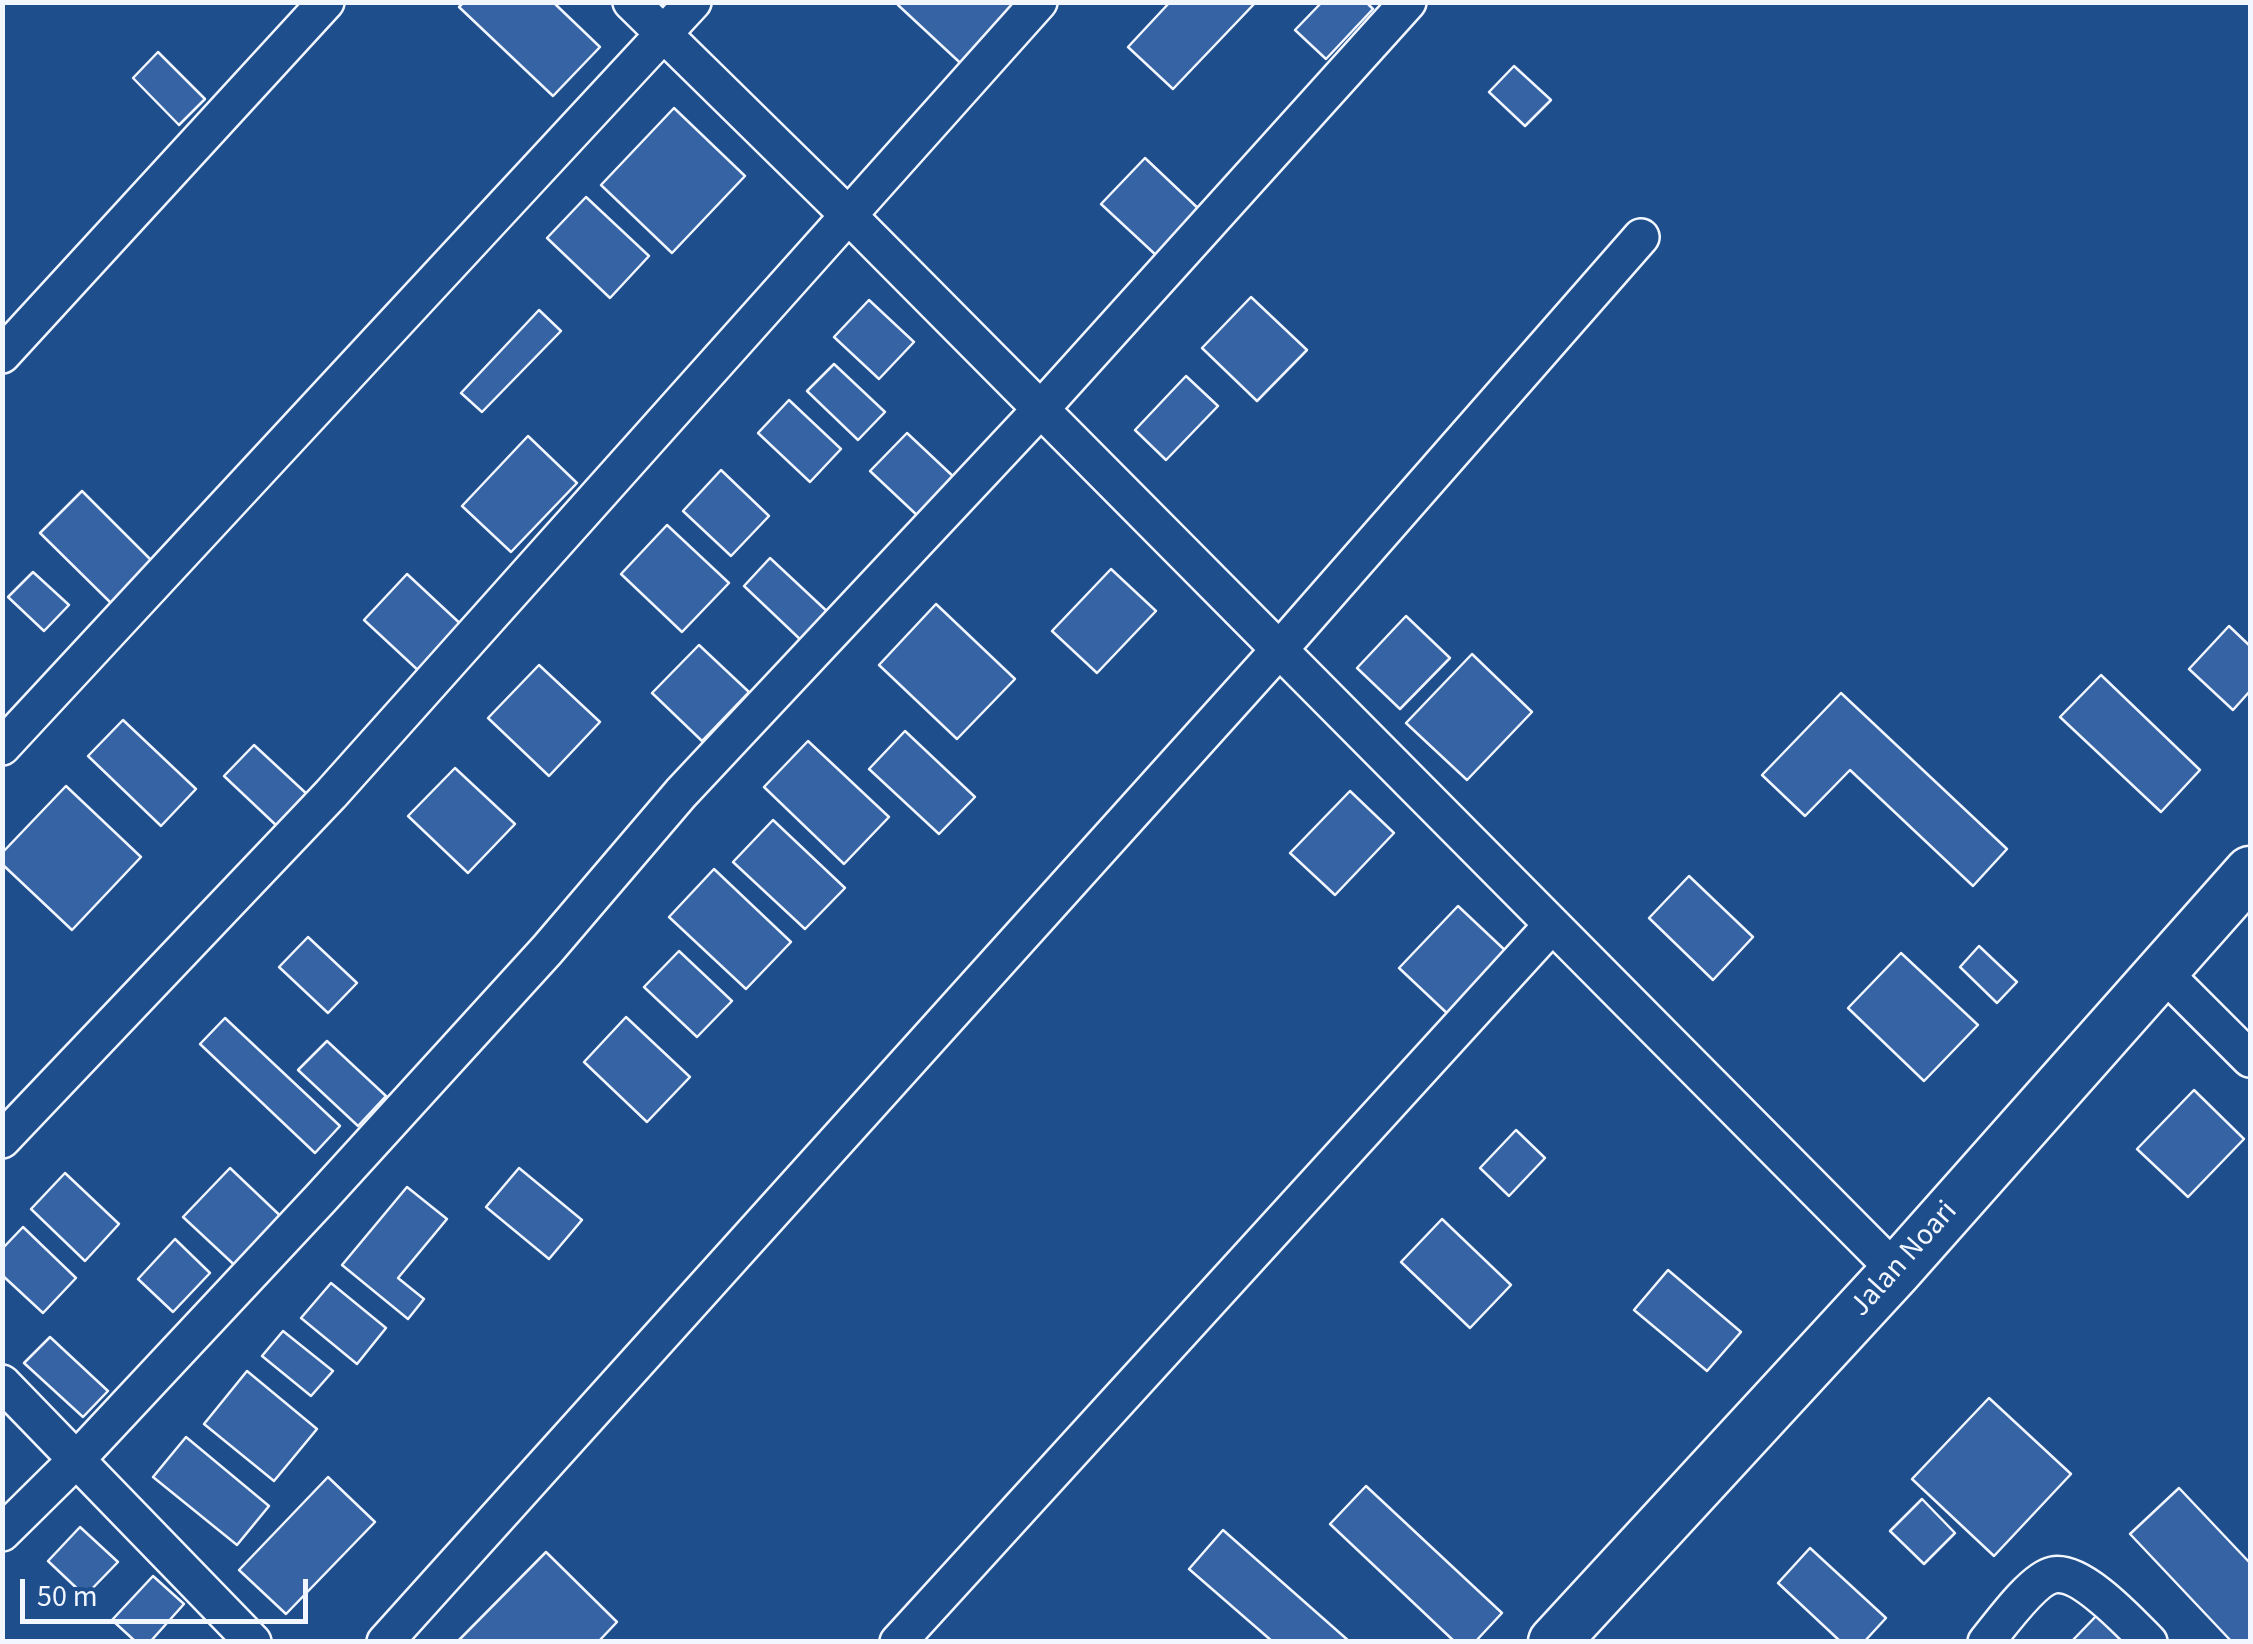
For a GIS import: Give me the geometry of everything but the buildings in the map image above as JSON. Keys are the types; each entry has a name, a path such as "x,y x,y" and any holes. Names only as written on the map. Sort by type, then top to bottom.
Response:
{"street":[{"path":"2,355 326,2"},
{"path":"631,2 848,215 1896,1271"},
{"path":"2,748 693,2"},
{"path":"2,1140 331,794 1039,2"},
{"path":"2,1534 76,1460 534,965 681,794 1039,411 1408,2"},
{"path":"385,1642 1278,651 1641,237"},
{"name":"Jalan Noari","path":"1554,1642 1896,1271 2250,872"},
{"path":"898,1642 1552,925"},
{"path":"2162,972 2250,1060"},
{"path":"2,1383 253,1642"},
{"path":"1986,1642 2037,1584 2053,1574 2073,1577 2105,1600 2149,1642"}]}
